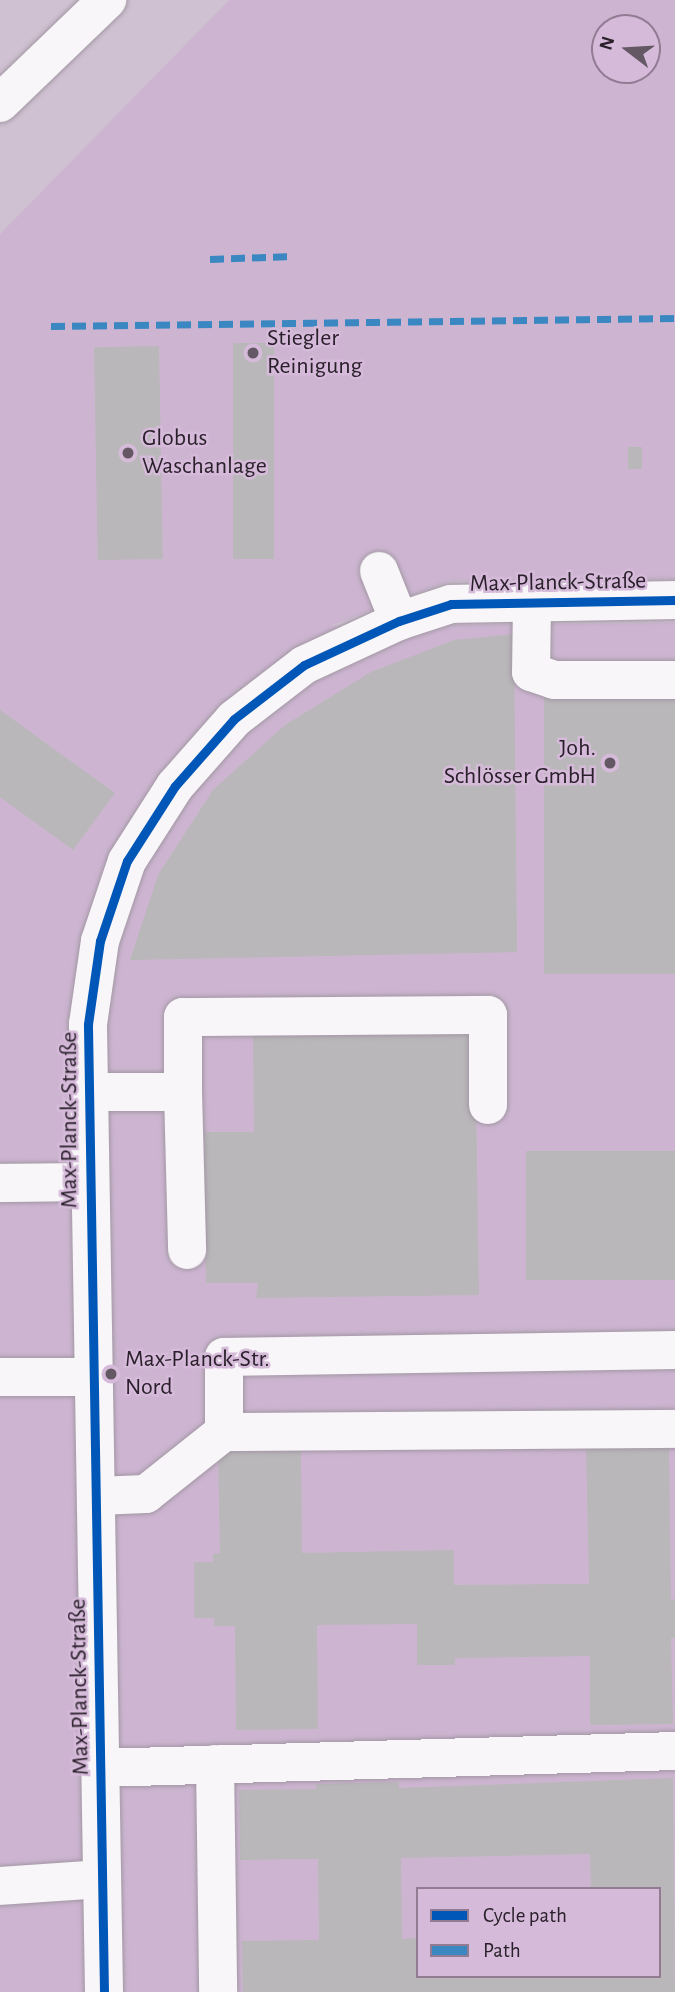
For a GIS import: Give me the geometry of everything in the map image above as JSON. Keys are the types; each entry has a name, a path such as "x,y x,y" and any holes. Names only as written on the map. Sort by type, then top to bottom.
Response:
{"main road":[{"path":"0,103 107,0"},
{"path":"0,113 34,71"},
{"path":"380,571 399,621"},
{"name":"Max-Planck-Straße","path":"104,1992 88,1024 100,941 127,861 175,786 234,719 304,664 399,621 451,604 675,600"},
{"path":"532,603 531,673 554,680 675,680"},
{"path":"187,1250 183,1017 488,1015 488,1105"},
{"path":"89,1092 183,1091"},
{"path":"0,1183 90,1182"},
{"path":"224,1432 224,1357 675,1350"},
{"path":"0,1377 94,1377"},
{"path":"96,1496 146,1494 224,1432 675,1429"},
{"path":"100,1768 675,1751"},
{"path":"215,1765 218,1992"},
{"path":"0,1886 102,1879"}],"shaded area":[{"path":"229,0 675,0 675,579 450,581 329,626 675,623 675,1992 0,1992 0,234"}],"building":[{"path":"233,343 274,343 274,559 233,559"},
{"name":"Globus Waschanlage","path":"159,346 163,559 98,560 94,347"},
{"path":"628,447 642,447 642,469 628,469"},
{"path":"514,634 517,952 130,960 158,875 213,790 285,725 371,672 454,640"},
{"path":"544,696 675,696 675,974 544,974"},
{"path":"0,710 115,793 73,850 0,797"},
{"path":"475,1033 479,1295 256,1298 258,1283 206,1283 204,1132 254,1132 253,1036"},
{"path":"526,1151 675,1151 675,1280 526,1280"},
{"path":"586,1446 669,1448 671,1600 675,1599 675,1638 671,1638 673,1724 590,1725 590,1656 455,1658 455,1665 417,1665 417,1624 317,1625 318,1729 236,1730 235,1626 214,1626 214,1618 194,1618 194,1562 213,1562 213,1554 220,1553 218,1450 301,1449 302,1553 454,1550 454,1585 589,1584"},
{"path":"673,1778 675,1992 243,1992 242,1941 319,1940 318,1859 240,1860 239,1790 316,1789 316,1784 399,1782 399,1788"}],"marked path":[{"path":"210,259 292,256"},
{"path":"51,326 675,318"}],"cycle path":[{"path":"104,1992 88,1024 100,941 127,861 175,786 234,719 304,665 399,621 451,604 675,600"}],"place":[{"name":"Stiegler Reinigung","path":"253,353"},
{"name":"Globus Waschanlage","path":"128,453"},
{"name":"Joh. Schlösser GmbH","path":"610,763"},
{"name":"Max-Planck-Str. Nord","path":"111,1374"}]}
